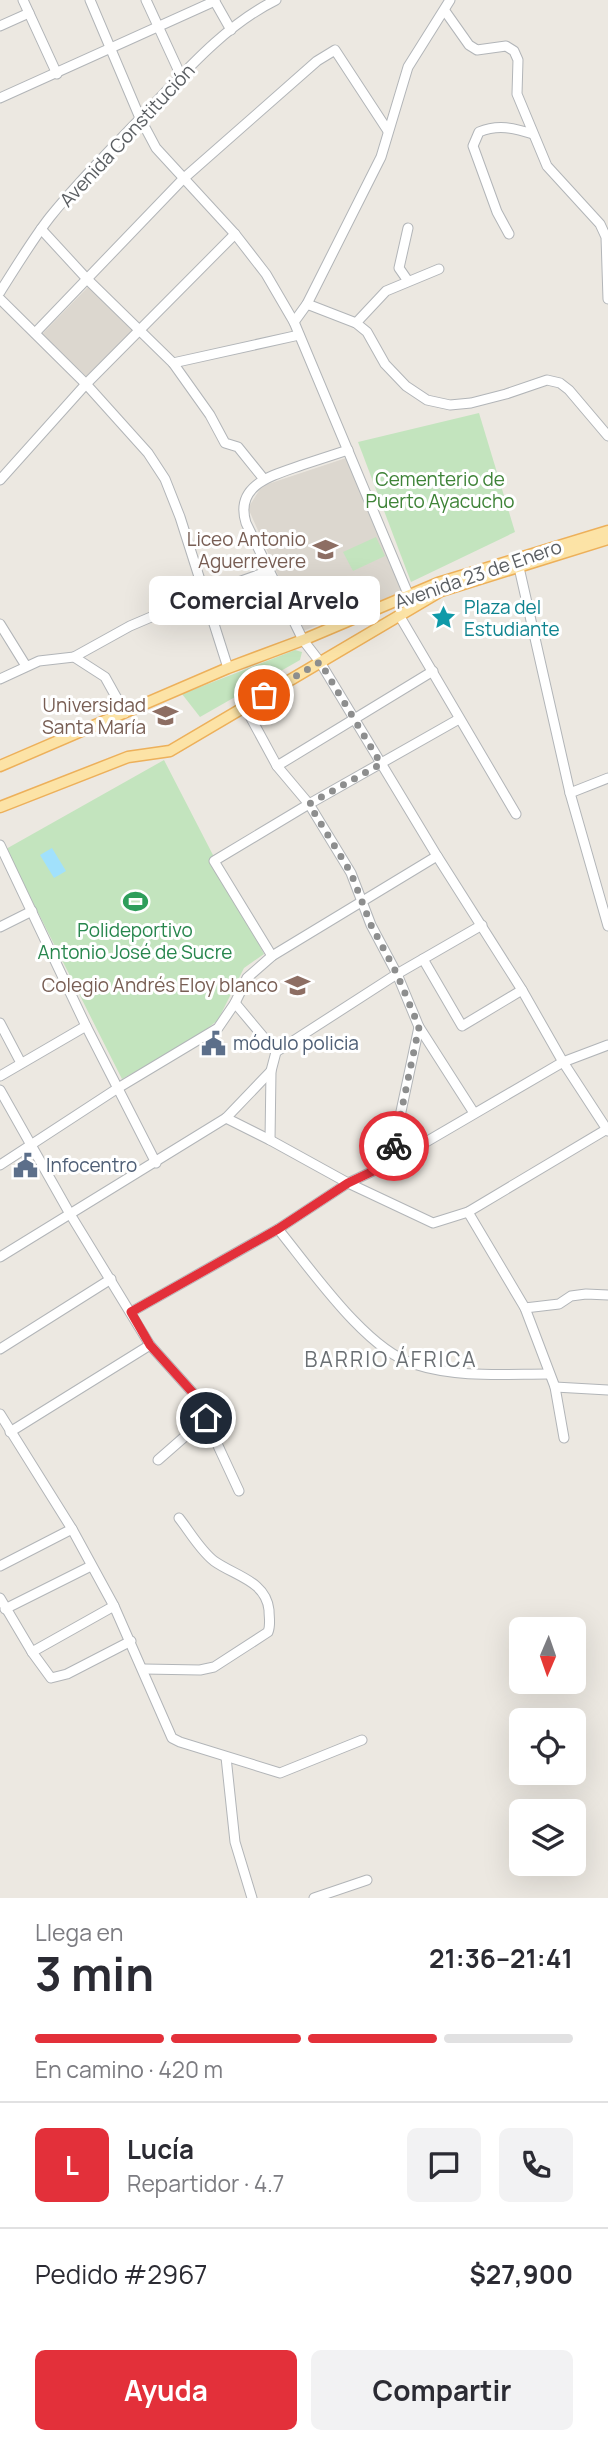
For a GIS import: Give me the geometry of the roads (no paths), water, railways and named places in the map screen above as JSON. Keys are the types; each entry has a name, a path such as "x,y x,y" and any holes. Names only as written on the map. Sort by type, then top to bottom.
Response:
{"main road":[{"name":"Avenida 23 de Enero","path":"0,766 228,667 608,531"},
{"name":"Avenida 23 de Enero","path":"517,562 608,539"},
{"name":"Avenida 23 de Enero","path":"0,807 128,757 170,751 399,615 411,601"}],"street":[{"path":"23,0 57,74"},
{"path":"90,0 156,148 235,234 266,274 294,322 411,601"},
{"path":"146,0 181,76"},
{"name":"Avenida Constitución","path":"0,292 41,229 141,118 231,30 276,0"},
{"path":"294,322 307,304 382,157 408,67 450,0"},
{"path":"0,98 214,1 231,30"},
{"path":"445,11 469,45 477,50 506,46 514,51 518,60 517,94 547,166 600,224 606,237 608,299"},
{"path":"0,26 29,13"},
{"path":"35,333 183,179 317,61 335,50 388,131"},
{"path":"509,234 497,212 472,146 479,132 492,126 513,127 533,134"},
{"path":"408,228 399,268 408,281"},
{"path":"41,229 138,331 173,363 210,415 225,443 237,447 263,478"},
{"path":"0,480 86,384 235,234"},
{"path":"356,323 386,291 439,269"},
{"path":"0,299 86,384 148,453 176,505 228,667"},
{"path":"307,304 356,323 367,332 385,364 406,386 427,400 450,405 471,403 547,380 560,383 569,390 608,436"},
{"path":"173,363 299,335"},
{"path":"226,1118 348,1183 433,1223 468,1212 608,1130 563,1062 522,990 352,718 320,662 303,640 243,512 246,497 263,478 348,450"},
{"path":"517,562 570,793 608,926"},
{"path":"0,679 39,661 74,657 130,626 205,594 269,571"},
{"path":"399,615 516,814"},
{"path":"0,624 26,666"},
{"path":"74,657 106,677 125,713"},
{"path":"277,766 433,671"},
{"path":"245,707 277,766 309,804 351,873 360,900 397,974 419,1027 474,1113"},
{"path":"272,956 214,861 459,719"},
{"path":"570,793 608,778"},
{"path":"0,845 86,1026 156,1163"},
{"path":"0,1165 118,1088 218,1028 235,1003 247,978 272,956 360,900 437,856"},
{"path":"0,927 32,911"},
{"path":"270,1140 271,1071 276,1052 397,974 482,925"},
{"path":"423,959 462,1026 522,990"},
{"path":"235,1003 276,1052"},
{"path":"0,1023 21,1063"},
{"path":"0,1076 86,1026"},
{"path":"390,1163 419,1027"},
{"path":"131,1312 278,1229 348,1183 390,1163 563,1062 608,1045"},
{"path":"0,1257 226,1118 271,1071"},
{"path":"0,1090 70,1214 150,1345 194,1394 240,1491"},
{"path":"468,1212 526,1308 555,1387 564,1438"},
{"path":"278,1229 367,1336 413,1364 473,1375 548,1374"},
{"path":"0,1349 111,1279"},
{"path":"526,1308 559,1304 571,1296 608,1296"},
{"path":"10,1432 150,1345"},
{"path":"555,1387 608,1390"},
{"path":"0,1414 72,1530 114,1606 144,1669 172,1738 280,1773 362,1740"},
{"path":"158,1460 206,1418"},
{"path":"144,1669 200,1670 214,1667 268,1632 270,1627 264,1594 254,1583 213,1560 179,1518"},
{"path":"0,1566 72,1530"},
{"path":"5,1609 91,1566"},
{"path":"0,1598 32,1653 51,1678 68,1674 131,1641"},
{"path":"32,1653 114,1606"},
{"path":"226,1757 234,1842 249,1897"},
{"path":"314,1898 367,1880"}],"water":[{"path":"52,848 66,871 54,878 40,855"}],"place":[{"name":"Liceo Antonio Aguerrevere","path":"326,550"},
{"name":"Plaza del Estudiante","path":"444,618"},
{"name":"Comercial Arvelo","path":"264,695"},
{"name":"Universidad Santa María","path":"166,716"},
{"name":"Polideportivo Antonio José de Sucre","path":"135,902"},
{"name":"Colegio Andrés Eloy blanco","path":"298,985"},
{"name":"módulo policia","path":"213,1043"},
{"name":"Infocentro","path":"26,1165"}],"district":[{"name":"BARRIO ÁFRICA","path":"391,1360"}],"park label":[{"name":"Cementerio de Puerto Ayacucho","path":"440,490"}]}
